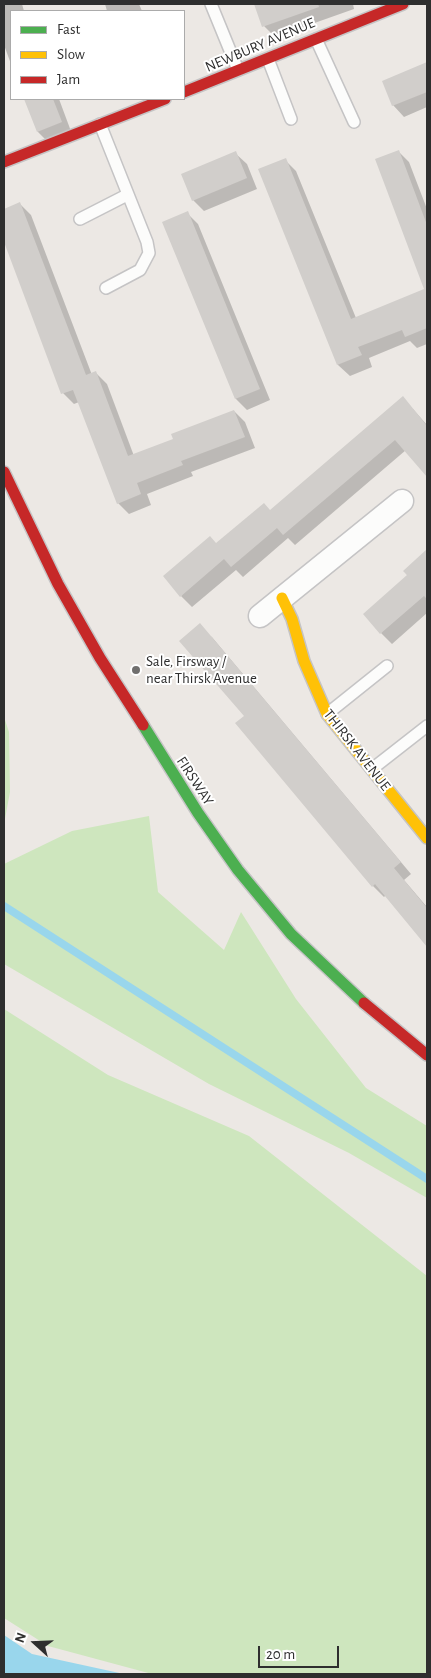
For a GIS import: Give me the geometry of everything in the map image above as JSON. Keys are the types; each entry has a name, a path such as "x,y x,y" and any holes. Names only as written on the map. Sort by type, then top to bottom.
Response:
{"street":[{"name":"NEWBURY AVENUE","path":"185,92 238,72 396,5"},
{"path":"4,161 162,100"},
{"name":"FIRSWAY","path":"4,472 58,584 100,658 198,813 238,870 291,934 354,995 427,1055"},
{"path":"260,616 402,500"},
{"name":"THIRSK AVENUE","path":"282,598 292,619 304,661 318,698 327,714 427,838"}],"lane":[{"path":"211,4 238,72"},
{"path":"316,38 354,122"},
{"path":"268,59 291,119"},
{"path":"99,123 147,242 149,253 140,270 106,288"},
{"path":"80,219 127,195"},
{"path":"327,714 387,666"},
{"path":"372,769 427,726"}],"green space":[{"path":"4,717 9,732 10,792 4,824"},
{"path":"149,816 158,892 224,950 241,912 296,999 366,1088 427,1126 427,1198 349,1153 209,1084 4,964 4,864 72,831"},
{"path":"4,1009 108,1075 249,1136 427,1276 427,1674 152,1674 48,1646 4,1618"}],"water":[{"path":"4,1635 32,1654 124,1674 4,1674"}],"building":[{"path":"254,4 318,4 319,7 262,27"},
{"path":"427,62 427,92 392,106 382,81"},
{"path":"24,100 53,100 62,122 37,132"},
{"path":"399,150 427,225 427,328 405,337 402,330 358,347 362,355 337,365 258,169 286,158 351,319 424,289 375,159"},
{"path":"236,151 247,178 192,201 181,174"},
{"path":"20,202 86,375 96,371 128,456 173,439 171,434 234,410 245,437 181,461 183,465 137,483 141,494 117,504 73,390 61,394 4,242 4,209"},
{"path":"188,211 260,389 235,399 162,222"},
{"path":"403,396 427,426 427,477 395,440 283,535 277,528 231,567 224,559 180,597 163,576 210,536 216,543 264,503 270,510"},
{"path":"427,549 427,599 424,596 380,634 363,614 407,575 403,571"},
{"path":"200,623 401,862 394,868 427,908 427,947 375,884 372,887 235,723 244,716 179,641"}],"waterway":[{"path":"4,906 427,1179"}],"traffic: fast":[{"path":"143,725 198,813 238,870 291,934 364,1003"}],"traffic: slow":[{"path":"282,598 292,619 304,661 327,714 427,838"}],"traffic: jam":[{"path":"185,92 403,4"},
{"path":"4,162 162,100"},
{"path":"4,472 58,584 100,658 143,725"},
{"path":"364,1003 427,1055"}],"place":[{"name":"Sale, Firsway / near Thirsk Avenue","path":"136,670"}]}
